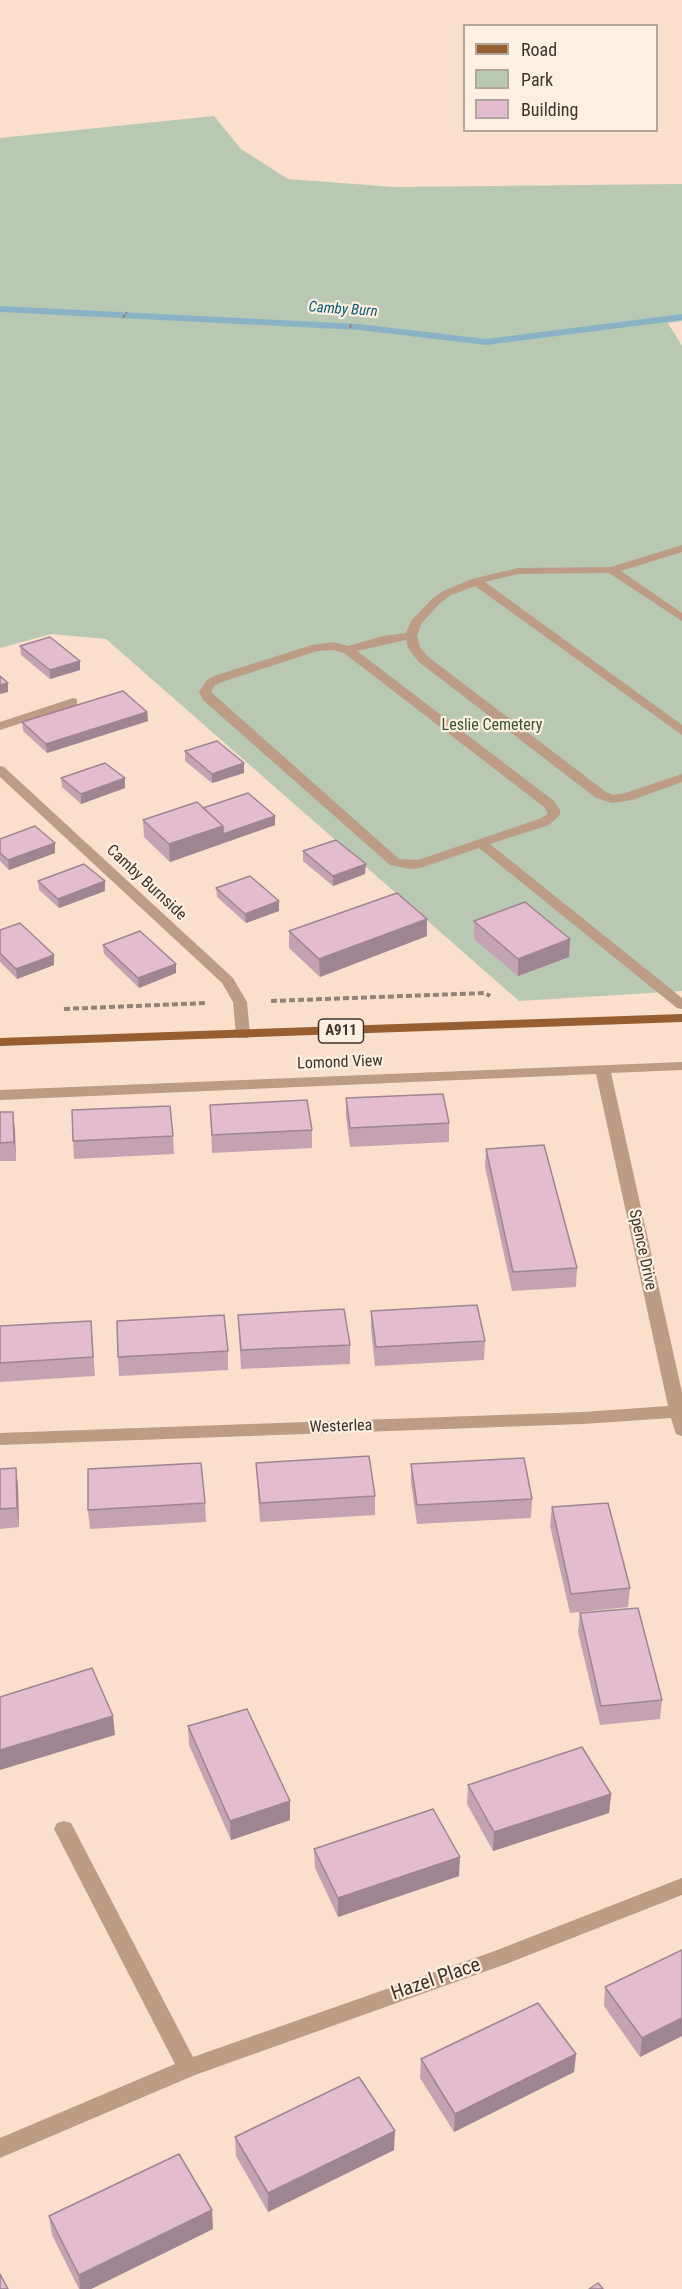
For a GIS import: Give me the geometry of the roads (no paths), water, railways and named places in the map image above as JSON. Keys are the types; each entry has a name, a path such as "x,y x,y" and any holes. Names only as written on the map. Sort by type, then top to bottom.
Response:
{"main road":[{"name":"A911","path":"0,1042 682,1018"}],"street":[{"path":"682,548 612,570 518,571 476,581 447,593 435,602 416,624 411,636 414,648 423,659 601,795 612,799 627,797 682,778"},
{"path":"612,570 682,618"},
{"path":"476,581 682,732"},
{"path":"348,650 382,640 411,636"},
{"path":"334,646 348,650 554,810 554,815 544,822 483,845 420,864 394,862 216,705 205,692 211,683 218,679 316,648 334,646"},
{"path":"0,726 73,702"},
{"name":"Camby Burnside","path":"0,770 228,981 240,1002 243,1035"},
{"path":"483,845 682,1005"},
{"name":"Lomond View","path":"0,1095 682,1066"},
{"name":"Spence Drive","path":"603,1071 680,1411 682,1430"},
{"name":"Westerlea","path":"0,1439 583,1418 680,1411"},
{"path":"64,1829 188,2068"},
{"name":"Hazel Place","path":"0,2148 188,2068 499,1958 682,1886"}],"waterway":[{"name":"Camby Burn","path":"0,309 359,327 486,342 682,317"}],"park label":[{"name":"Leslie Cemetery","path":"492,726"}]}
